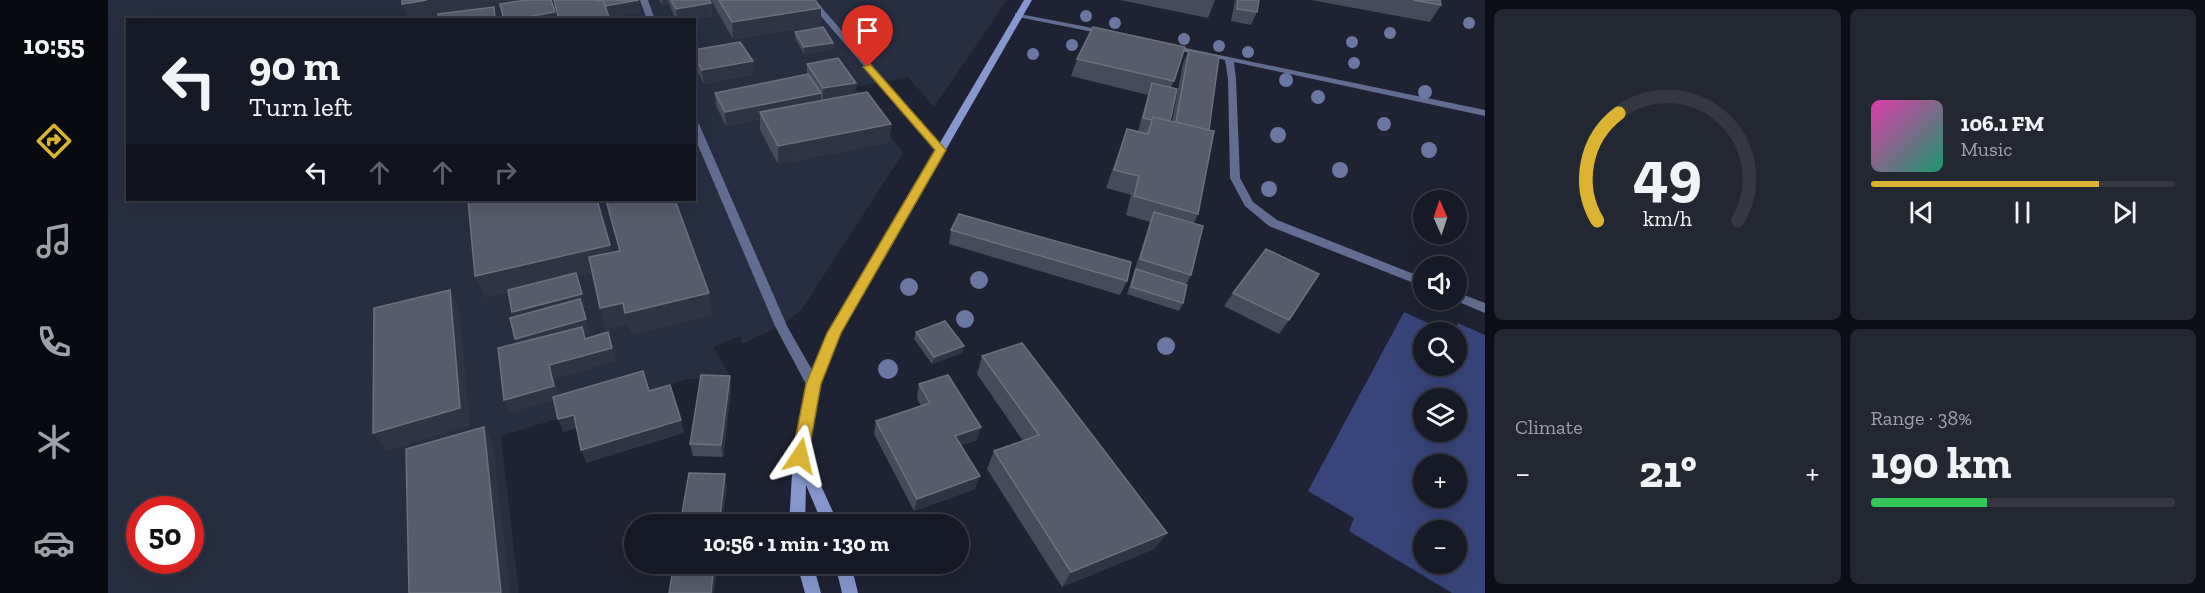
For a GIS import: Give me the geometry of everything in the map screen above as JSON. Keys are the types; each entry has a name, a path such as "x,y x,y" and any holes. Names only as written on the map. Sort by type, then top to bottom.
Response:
{"main road":[{"path":"797,514 800,456 813,384 834,333 1028,0"},
{"path":"800,456 826,514"},
{"path":"808,574 813,593"},
{"path":"845,574 850,593"}],"lane":[{"path":"644,0 650,18"},
{"path":"811,0 941,150"},
{"path":"1018,15 1120,36"},
{"path":"1165,45 1485,113"},
{"path":"1229,60 1232,79 1235,178 1249,204 1273,224 1413,279"},
{"path":"696,129 781,326 813,384"},
{"path":"1467,301 1485,308"}],"shaded area":[{"path":"108,0 1007,0 934,107 908,77 855,87 903,153 802,309 781,326 742,344 740,336 713,347 732,379 687,379 501,436 519,593 108,593"},
{"path":"1404,312 1426,322 1413,322 1413,376 1467,376 1467,327 1485,335 1485,593 1452,593 1420,574 1467,574 1467,520 1413,520 1413,570 1349,531 1354,518 1308,491"}],"building":[{"path":"402,0 427,0 402,4"},
{"path":"527,0 551,0 555,12 521,18 504,18 500,4"},
{"path":"554,0 603,0 609,18 558,18"},
{"path":"603,0 639,0 605,6"},
{"path":"671,0 709,0 711,3 676,9"},
{"path":"719,0 815,0 821,8 732,22"},
{"path":"1238,0 1259,0 1257,12 1237,9"},
{"path":"1413,0 1440,0 1441,5"},
{"path":"494,7 495,18 438,18 438,14"},
{"path":"823,27 833,43 804,47 795,32"},
{"path":"1093,27 1185,47 1174,81 1077,59"},
{"path":"740,42 753,61 702,70 696,60 696,50"},
{"path":"1189,50 1219,56 1209,130 1176,122"},
{"path":"838,58 856,83 823,88 807,64"},
{"path":"808,74 821,93 725,112 715,93"},
{"path":"1152,83 1177,89 1170,121 1153,117 1152,120 1143,118"},
{"path":"867,92 891,124 778,146 760,112"},
{"path":"1153,117 1214,131 1198,214 1134,196 1139,176 1114,170 1127,129 1148,134"},
{"path":"468,201 597,201 610,245 475,276"},
{"path":"606,201 675,201 709,293 625,313 623,303 600,308 589,257 620,251"},
{"path":"1154,212 1203,226 1191,275 1140,259"},
{"path":"959,214 1131,262 1127,281 951,230"},
{"path":"1266,249 1319,274 1289,320 1233,293"},
{"path":"1136,269 1187,285 1183,303 1131,287"},
{"path":"576,273 582,294 512,312 508,290"},
{"path":"450,290 460,408 373,433 374,308"},
{"path":"580,299 586,319 515,339 510,318"},
{"path":"945,321 964,346 934,357 916,332"},
{"path":"582,327 585,339 608,332 612,348 549,365 554,386 504,400 498,348"},
{"path":"1022,343 1167,533 1071,572 994,451 1039,435 982,356"},
{"path":"643,371 649,391 670,385 681,420 581,450 574,415 558,419 553,397"},
{"path":"701,375 730,376 721,445 690,444"},
{"path":"948,375 981,427 955,436 980,476 917,499 876,421 930,403 919,384"},
{"path":"484,427 501,593 409,593 406,449"},
{"path":"689,473 725,474 720,514 682,514"},
{"path":"672,574 713,574 711,593 669,593"}],"route":[{"path":"800,456 813,384 834,333 941,150 868,67"}]}
